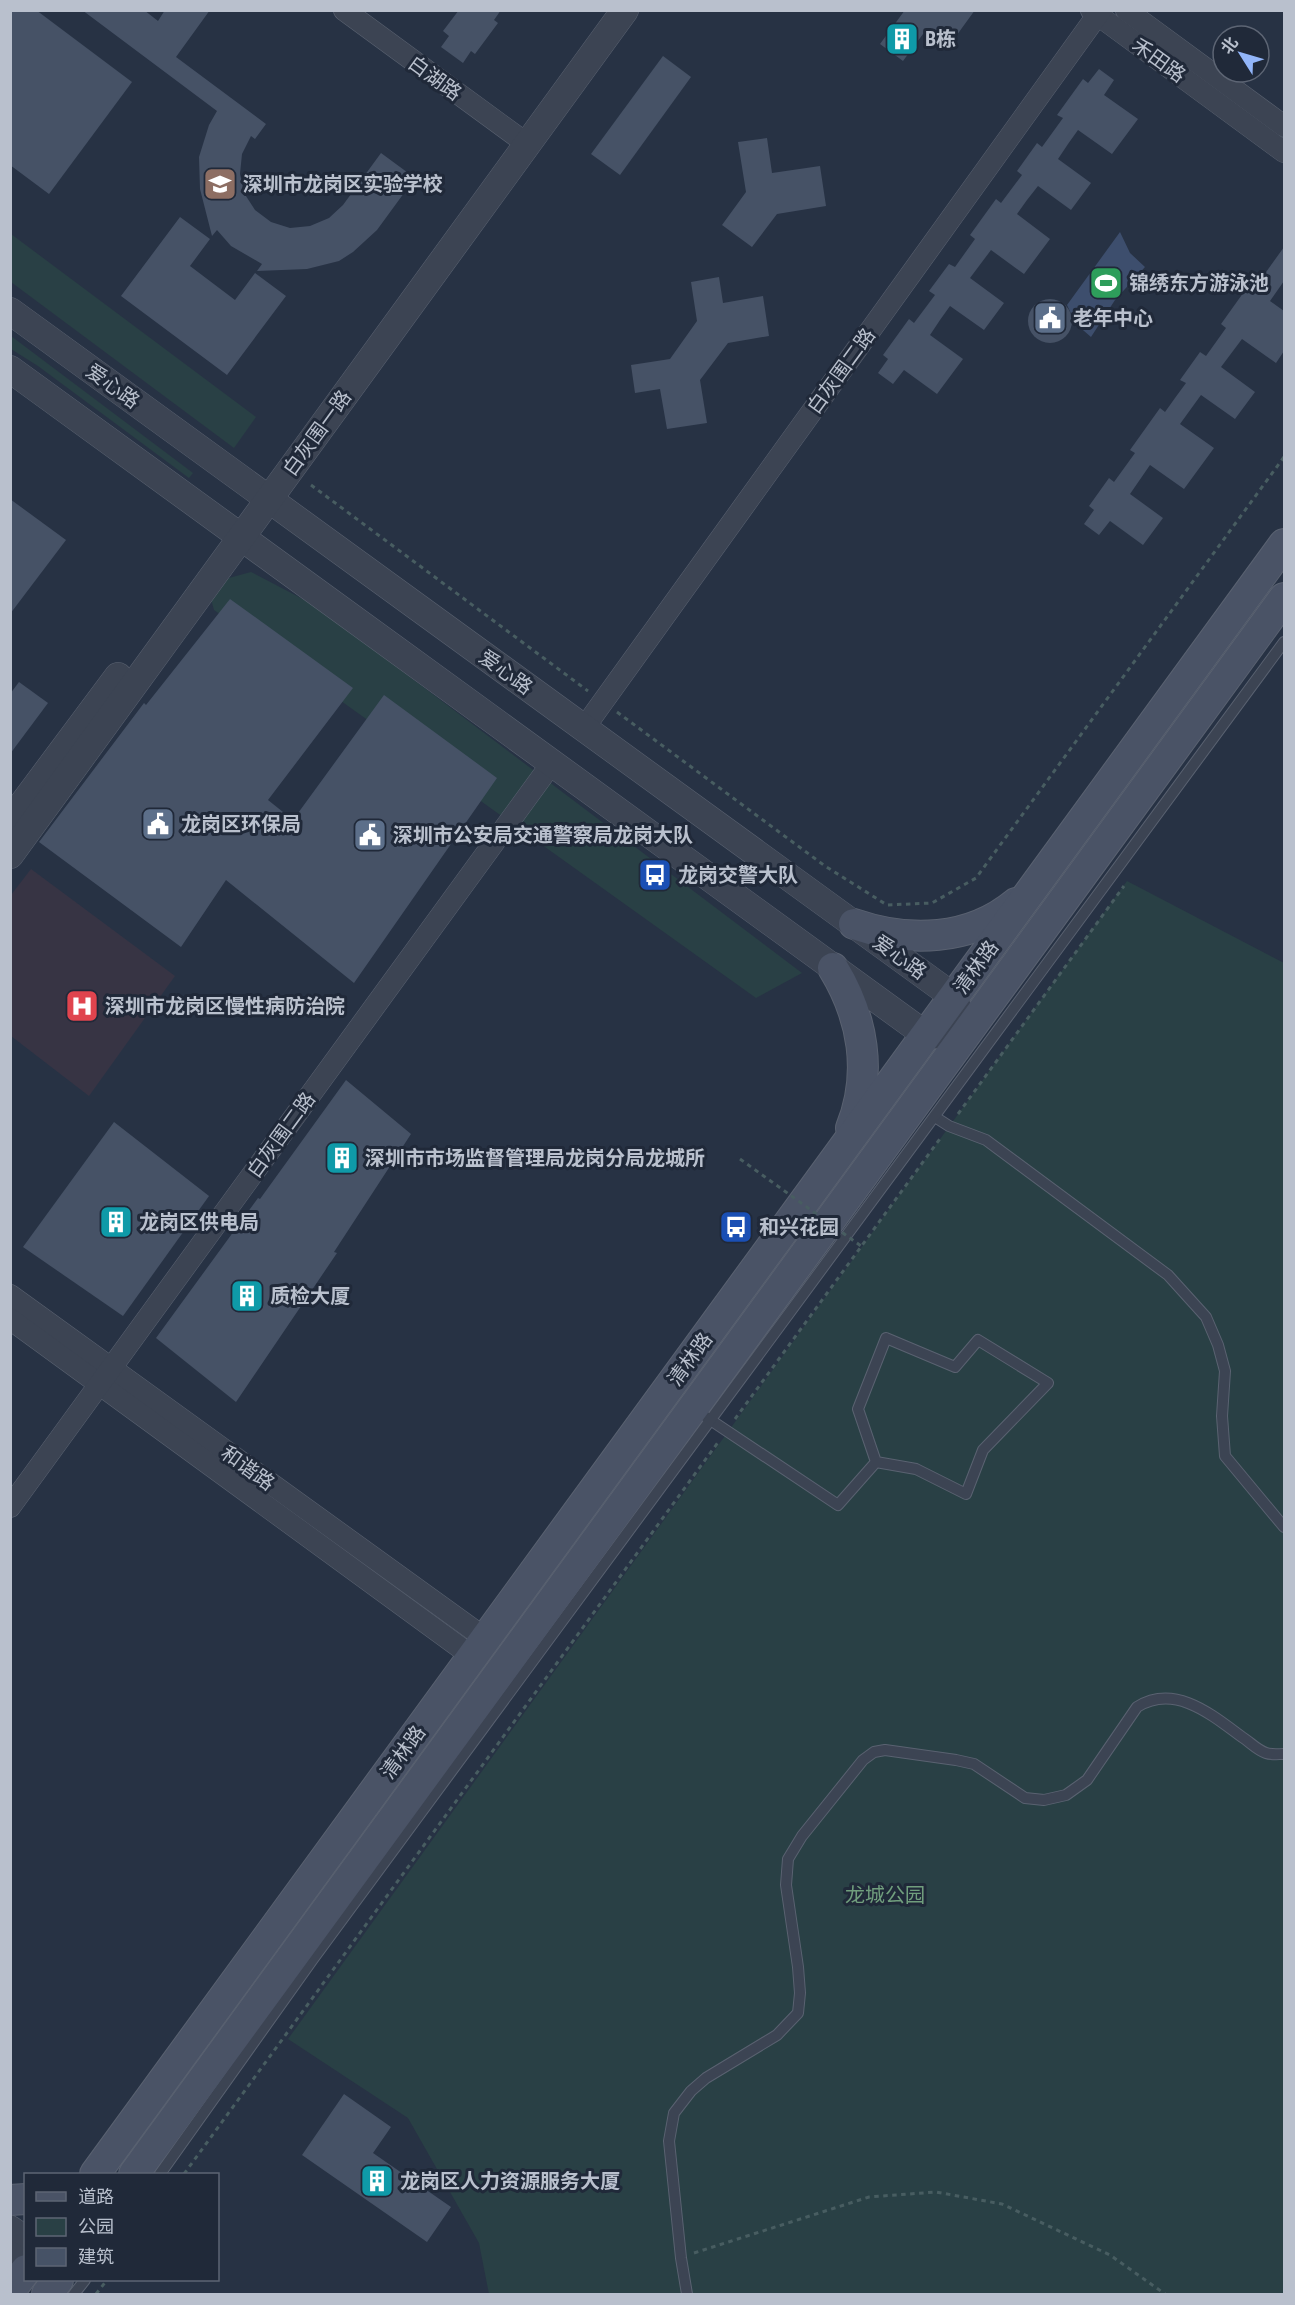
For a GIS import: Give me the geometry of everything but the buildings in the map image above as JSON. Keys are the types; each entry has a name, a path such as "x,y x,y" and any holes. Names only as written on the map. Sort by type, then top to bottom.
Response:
{"main road":[{"name":"清林路","path":"97,2169 1284,544"},
{"name":"清林路","path":"135,2173 702,1414 966,1034 1284,598"},
{"path":"854,924 879,933 904,936 936,936 968,930 1002,914 1034,887"},
{"path":"833,968 847,991 857,1018 864,1077 857,1112 841,1153"},
{"path":"10,2291 24,2271"},
{"path":"47,2295 57,2281"}],"street":[{"name":"白湖路","path":"344,10 520,139"},
{"name":"白灰围一路","path":"520,139 602,10"},
{"name":"白灰围一路","path":"10,855 262,494 520,139 625,10"},
{"name":"禾田路","path":"1126,10 1284,126"},
{"name":"禾田路","path":"1097,12 1284,152"},
{"name":"白灰围二路","path":"584,728 1097,12"},
{"name":"爱心路","path":"10,311 954,997"},
{"path":"10,369 926,1035 966,1034 954,997"},
{"name":"白灰围一路","path":"10,820 235,532"},
{"name":"白灰围二路","path":"10,1507 552,763"},
{"name":"和谐路","path":"10,1295 105,1376 479,1648"},
{"name":"和谐路","path":"10,1319 105,1376"},
{"path":"10,2229 24,2239"},
{"path":"10,2255 24,2266"}],"lane":[{"path":"161,2173 702,1414 935,1117 1284,642"},
{"path":"935,1117 949,1126 986,1140 1168,1275 1187,1294 1206,1317 1225,1371 1222,1416 1225,1456 1284,1527"},
{"path":"886,1338 955,1367 978,1340 1048,1383 983,1450 966,1494 916,1470 876,1462 858,1409 886,1338"},
{"path":"702,1414 838,1505 876,1462"},
{"path":"687,2295 669,2141 674,2113 684,2097 697,2085 777,2035 798,2013 800,1993 798,1967 786,1884 788,1859 802,1836 863,1760 874,1752 885,1750 956,1760 981,1768 1025,1798 1044,1800 1065,1795 1087,1780 1137,1707 1145,1702 1168,1698 1184,1700 1197,1706 1264,1753 1284,1754"},
{"path":"74,2295 84,2281"}],"path":[{"path":"311,485 825,867 886,905 932,903 976,878 1284,457"},
{"path":"740,1158 861,1246"},
{"path":"681,2258 869,2197 936,2192 1002,2205 1110,2255 1164,2295"},
{"path":"96,2295 106,2281"}],"shaded area":[{"name":"深圳市龙岗区慢性病防治院","path":"31,869 175,976 89,1096 11,1036 11,895"}],"green space":[{"path":"11,234 256,417 234,448 11,282"},
{"path":"11,336 193,473 189,478 38,366 11,349"},
{"path":"251,572 316,606 802,973 756,998 214,610 207,584"},
{"name":"龙城公园","path":"1127,881 1284,963 1284,2294 489,2294 479,2243 408,2118 288,2039"}],"water":[{"name":"锦绣东方游泳池","path":"1120,232 1130,253 1145,267 1115,300 1091,337 1076,324 1067,305"}],"place":[{"name":"B栋","path":"902,39"},
{"name":"深圳市龙岗区实验学校","path":"220,184"},
{"name":"锦绣东方游泳池","path":"1106,283"},
{"name":"老年中心","path":"1050,318"},
{"name":"龙岗区环保局","path":"158,824"},
{"name":"深圳市公安局交通警察局龙岗大队","path":"370,835"},
{"name":"龙岗交警大队","path":"655,875"},
{"name":"深圳市龙岗区慢性病防治院","path":"82,1006"},
{"name":"深圳市市场监督管理局龙岗分局龙城所","path":"342,1158"},
{"name":"龙岗区供电局","path":"116,1222"},
{"name":"和兴花园","path":"736,1227"},
{"name":"质检大厦","path":"247,1296"},
{"name":"龙岗区人力资源服务大厦","path":"377,2181"}]}
